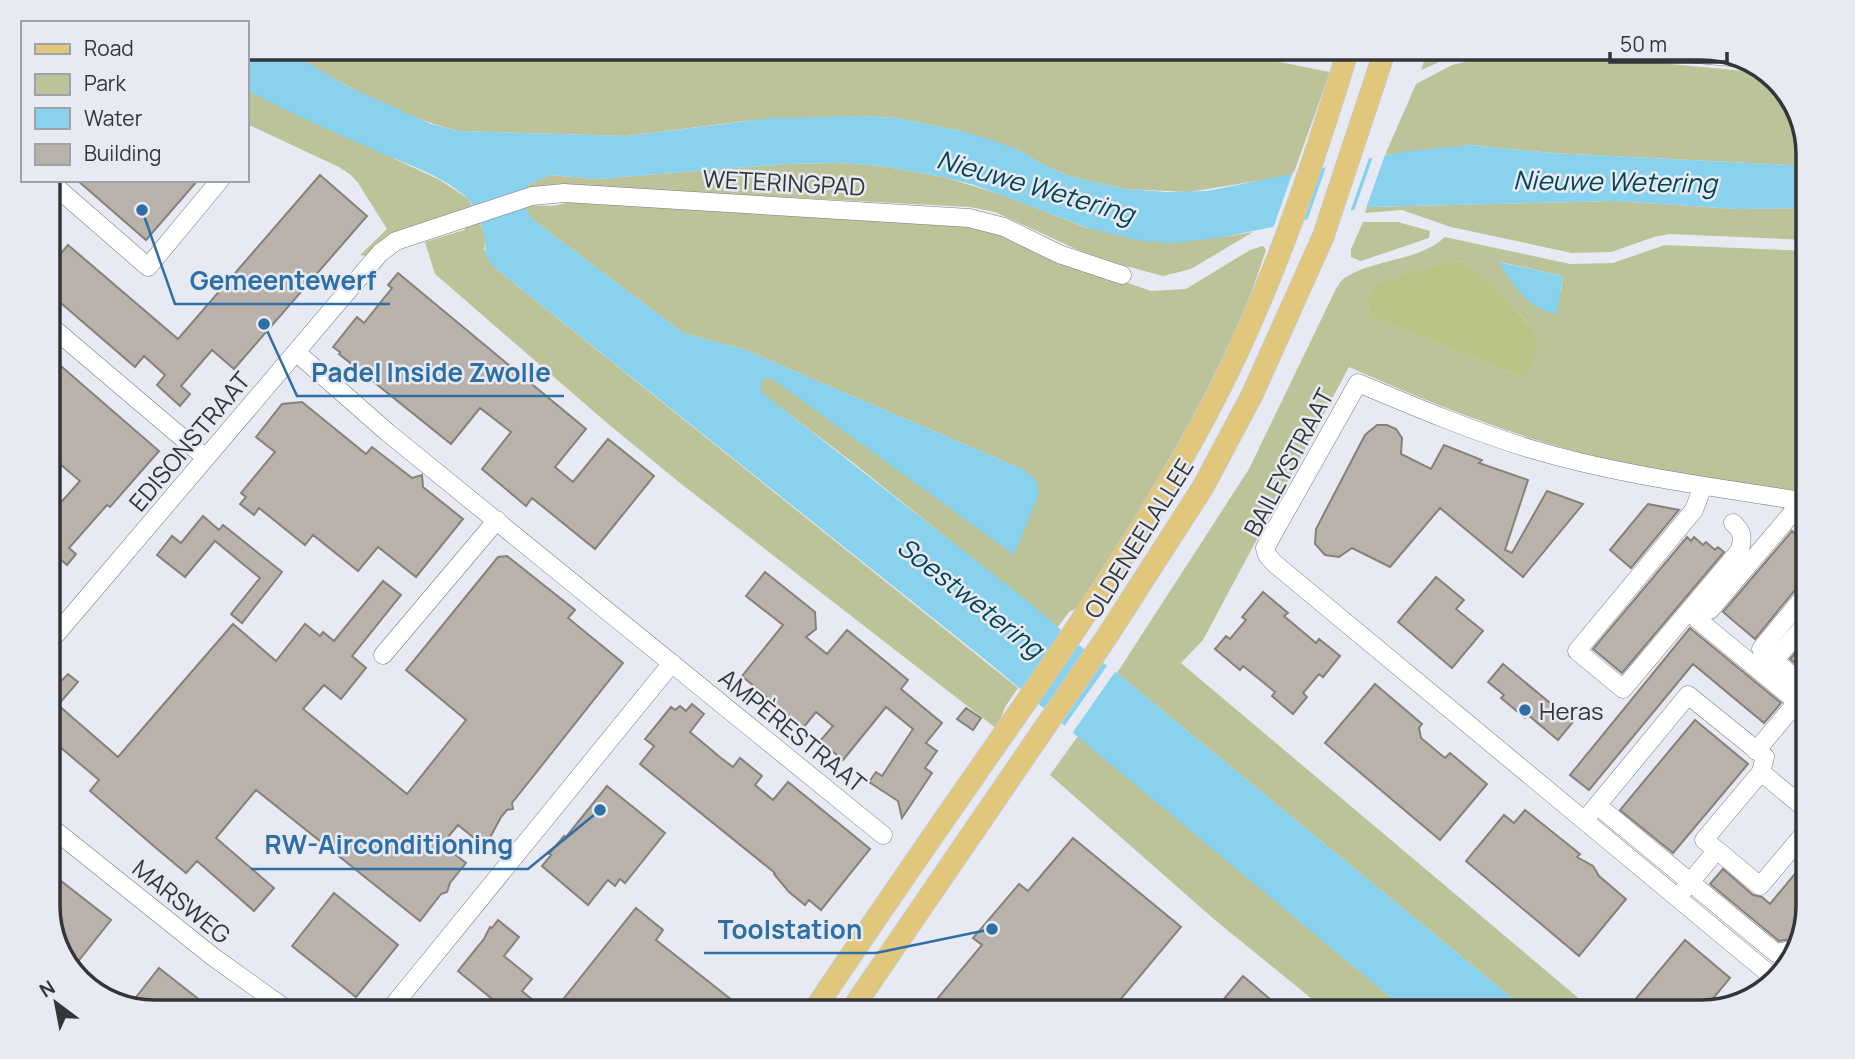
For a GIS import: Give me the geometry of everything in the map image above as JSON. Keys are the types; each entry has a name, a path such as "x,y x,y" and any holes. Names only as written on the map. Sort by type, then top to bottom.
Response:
{"main road":[{"name":"OLDENEELALLEE","path":"821,1000 1083,620 1169,483 1217,395 1248,326 1281,246 1345,60"},
{"name":"OLDENEELALLEE","path":"858,1000 1106,638 1203,487 1246,407 1323,237 1382,60"}],"street":[{"path":"60,190 148,267 218,182"},
{"name":"WETERINGPAD","path":"438,228 532,196 564,193 969,218 1004,228 1059,254 1122,275"},
{"name":"EDISONSTRAAT","path":"60,630 387,246 438,228"},
{"path":"60,334 206,458"},
{"name":"AMPÈRESTRAAT","path":"296,352 387,432 883,835"},
{"name":"BAILEYSTRAAT","path":"1767,972 1274,563 1265,548 1358,383 1457,425 1533,450 1648,477 1795,500"},
{"path":"1703,486 1694,510 1577,650 1623,689 1740,550 1743,537 1740,529 1733,523"},
{"name":"BAILEYSTRAAT","path":"1795,509 1704,614 1796,694"},
{"path":"383,655 497,520"},
{"path":"1796,607 1760,649 1774,661 1796,690"},
{"path":"1774,661 1796,636"},
{"path":"398,1000 672,663"},
{"path":"1585,820 1688,695 1765,757 1761,772 1704,840 1760,886 1796,843"},
{"path":"1756,751 1796,710"},
{"path":"1761,772 1796,801"},
{"path":"1597,805 1776,953 1784,951"},
{"name":"MARSWEG","path":"60,834 212,956 273,1000"},
{"path":"1678,897 1717,850"}],"green space":[{"path":"302,60 1270,60 1330,72 1293,175 1189,192 1124,189 1069,176 1019,150 961,131 896,118 864,116 745,121 627,136 458,131 412,116 344,84"},
{"path":"1424,60 1444,60 1421,70"},
{"path":"1473,60 1627,60 1747,71 1768,87 1783,107 1794,135 1795,165 1552,153 1471,145 1385,155 1416,84 1452,65"},
{"path":"248,90 440,180 467,198 475,210 367,256 360,255 387,229 358,183 339,167 248,124"},
{"path":"839,163 881,166 944,177 999,194 1087,228 1225,237 1253,232 1191,269 1163,276 1111,262 995,212 970,207 588,187 520,196 530,184 550,175 597,179 786,164"},
{"path":"576,201 897,218 992,229 1151,291 1186,289 1250,250 1263,246 1266,250 1238,332 1165,471 1081,606 1069,612 1058,627 856,465 760,392 761,380 771,378 1022,469 746,350 683,333 536,222 524,205 552,206"},
{"path":"1615,201 1736,209 1795,208 1795,239 1669,234 1611,252 1572,253 1451,227 1402,210 1365,213 1367,207"},
{"path":"479,220 486,238 484,249 495,268 1018,688 1005,707 997,729 680,483 435,274 425,242 464,230 469,223"},
{"path":"1363,222 1398,222 1430,231 1429,238 1361,261 1351,257 1351,249"},
{"path":"1445,237 1570,264 1613,263 1665,245 1795,250 1795,492 1651,468 1558,446 1451,410 1349,367 1203,640 1181,663 1581,1000 1514,1000 1117,673 1249,469 1340,282 1371,266 1422,251","holes":["1461,261 1520,314 1529,326 1534,358 1522,377 1374,316 1368,304 1386,283 1446,263","1500,262 1563,276 1561,292"]},
{"path":"1461,261 1518,312 1534,336 1536,356 1522,377 1373,316 1368,304 1375,285 1446,263"},
{"path":"1078,736 1394,1000 1313,1000 1215,920 1050,775"}],"water":[{"path":"248,60 302,60 347,86 431,124 458,131 627,136 772,118 896,118 992,140 1019,150 1069,176 1124,189 1167,192 1207,191 1407,151 1471,145 1552,153 1795,165 1795,208 1736,209 1615,201 1367,207 1225,237 1175,243 1141,241 1088,228 974,185 881,166 839,163 786,164 597,179 550,175 530,184 521,196 530,217 683,333 746,350 1022,469 1036,479 1039,494 1014,555 771,378 761,381 761,392 1117,673 1514,1000 1394,1000 988,662 495,268 486,254 479,219 465,196 433,175 248,91"},
{"path":"1498,262 1563,276 1557,314 1537,307 1522,295"}],"pier":[{"path":"1386,152 1365,211 1353,214 1374,154"},
{"path":"1370,155 1349,215 1306,224 1327,164"},
{"path":"1323,165 1301,225 1272,231 1293,172"},
{"path":"1109,663 1117,669 1071,735 1063,728"}],"building":[{"path":"320,175 367,216 234,369 212,350 181,386 190,394 180,406 157,385 165,375 144,356 135,367 60,302 60,255 68,245 178,339"},
{"path":"79,182 196,182 146,240"},
{"path":"398,273 586,429 555,467 573,482 608,439 654,476 595,549 532,498 526,506 482,469 511,432 480,408 451,444 333,347 357,317 364,323 392,288 388,285"},
{"path":"60,365 159,451 110,507 107,505 69,548 76,554 67,565 60,559 60,503 80,481 60,464"},
{"path":"302,402 366,454 372,447 412,478 422,475 423,487 463,519 416,577 378,547 358,571 313,535 305,545 259,508 254,515 240,504 246,497 241,493 275,452 256,437 282,404"},
{"path":"1377,425 1396,429 1402,438 1401,454 1431,469 1444,445 1482,460 1479,463 1528,480 1505,550 1512,553 1547,491 1583,504 1523,577 1440,508 1390,567 1352,548 1339,557 1325,555 1315,544 1316,529 1365,435"},
{"path":"1648,504 1679,510 1631,568 1610,550"},
{"path":"203,516 219,530 223,525 282,572 242,623 231,614 260,578 215,541 185,577 157,555 172,536 181,543"},
{"path":"1792,531 1796,534 1796,589 1755,639 1723,612"},
{"path":"1687,537 1691,541 1694,537 1703,545 1706,542 1715,550 1718,547 1724,552 1622,673 1593,649"},
{"path":"507,556 575,610 568,618 623,663 512,803 513,809 507,810 501,817 485,847 458,825 442,844 466,863 450,883 447,892 441,894 420,921 256,790 216,838 274,888 254,911 197,861 186,873 156,848 90,791 99,780 60,747 60,707 118,757 233,624 276,661 305,624 320,636 323,632 334,641 383,581 401,595 352,656 366,668 341,699 324,685 303,709 407,794 466,720 406,670 498,557"},
{"path":"765,572 815,612 816,629 806,637 827,654 847,630 908,680 901,689 942,723 926,743 937,751 925,768 932,773 902,818 898,801 869,782 876,772 882,776 913,729 886,707 843,760 820,741 833,726 816,712 803,728 742,676 783,625 746,596"},
{"path":"1436,577 1464,600 1456,609 1483,631 1452,668 1398,622"},
{"path":"1263,592 1288,613 1284,616 1316,643 1319,639 1340,656 1323,677 1319,674 1303,693 1307,697 1293,714 1272,696 1275,692 1243,666 1240,670 1215,649 1226,636 1230,639 1246,620 1242,617"},
{"path":"1690,628 1781,703 1764,723 1693,664 1589,790 1570,775"},
{"path":"1796,653 1796,664 1790,659"},
{"path":"1503,664 1573,722 1558,740 1528,715 1525,718 1501,698 1504,695 1488,682"},
{"path":"68,674 78,682 60,703 60,682"},
{"path":"1375,684 1422,724 1419,728 1421,738 1445,758 1450,753 1487,784 1440,840 1325,743"},
{"path":"692,704 704,714 690,732 721,758 733,767 740,758 762,776 755,785 773,800 788,782 870,849 821,910 809,900 805,905 789,892 775,873 640,764 654,746 645,739 671,707 675,710 680,706 686,711"},
{"path":"966,708 981,718 973,730 957,719"},
{"path":"1695,720 1748,764 1673,853 1620,810"},
{"path":"607,786 665,833 625,883 620,879 615,886 608,880 588,905 542,866 551,855 549,854"},
{"path":"1525,810 1580,854 1577,857 1593,866 1599,876 1626,899 1579,956 1466,861 1504,815 1514,823"},
{"path":"1073,838 1181,927 1120,1000 937,999 982,945 973,938 1019,884 1028,891"},
{"path":"1723,869 1753,895 1762,897 1770,904 1796,873 1795,918 1789,940 1779,941 1710,884"},
{"path":"60,880 111,920 78,962 64,936 61,924"},
{"path":"334,893 398,945 356,997 292,946"},
{"path":"636,908 663,930 656,940 732,1000 563,1000"},
{"path":"498,920 519,937 504,956 532,979 522,991 533,1000 493,1000 458,971 484,939 490,927"},
{"path":"1685,940 1730,978 1713,999 1635,1000"},
{"path":"159,968 200,1000 154,1000 136,998"},
{"path":"1243,976 1271,1000 1223,1000"}],"place":[{"name":"Gemeentewerf","path":"142,210"},
{"name":"Padel Inside Zwolle","path":"264,324"},
{"name":"Heras","path":"1525,710"},
{"name":"RW-Airconditioning","path":"600,810"},
{"name":"Toolstation","path":"992,929"}],"water label":[{"name":"Nieuwe Wetering","path":"1615,181"},
{"name":"Nieuwe Wetering","path":"1036,186"},
{"name":"Soestwetering","path":"971,597"}]}
